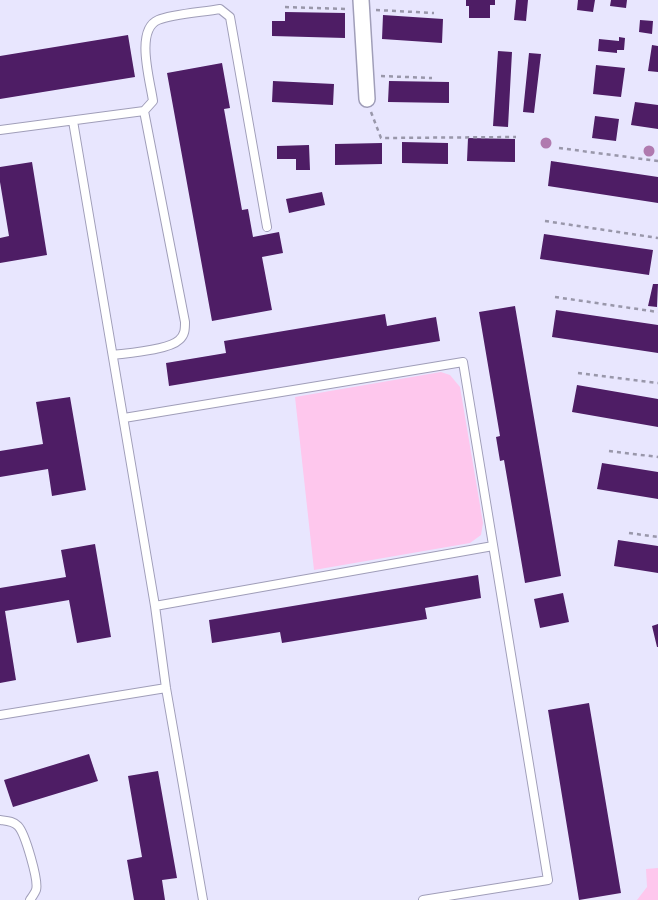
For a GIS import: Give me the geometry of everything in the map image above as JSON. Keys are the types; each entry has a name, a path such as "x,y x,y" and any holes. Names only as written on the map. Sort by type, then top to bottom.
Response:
{"street":[{"path":"361,0 367,99"}],"lane":[{"path":"0,130 144,111 153,100 144,40 149,28 158,20 220,9 230,17 267,227"},
{"path":"113,355 169,346 179,341 185,332 185,322 144,111"},
{"path":"73,121 155,606 166,688 203,900"},
{"path":"124,418 463,362 548,880 423,900"},
{"path":"155,606 494,546"},
{"path":"0,715 166,688"},
{"path":"0,820 10,821 18,826 23,834 36,880 36,890 30,900"}],"path":[{"path":"365,75 432,78"},
{"path":"367,99 381,138 516,137"},
{"path":"559,148 658,161"},
{"path":"544,221 658,238"},
{"path":"555,297 658,312"},
{"path":"578,373 658,383"},
{"path":"609,451 658,457"},
{"path":"629,532 658,537"}],"shaded area":[{"path":"441,372 450,375 460,387 483,523 481,535 470,543 314,570 295,397"},
{"path":"658,868 658,900 637,900 647,887 646,869"}],"building":[{"path":"466,0 495,0 495,5 490,5 490,18 469,18 469,6 466,6"},
{"path":"516,0 528,0 526,21 514,20"},
{"path":"578,0 595,0 593,12 577,10"},
{"path":"611,0 627,0 626,8 610,6"},
{"path":"285,12 345,13 345,38 272,36 272,21 285,21"},
{"path":"383,15 443,19 442,43 382,39"},
{"path":"640,20 653,21 652,34 639,32"},
{"path":"128,35 135,77 0,99 0,56"},
{"path":"619,37 625,38 624,50 617,50 617,53 598,51 599,39 619,41"},
{"path":"652,45 658,46 658,72 648,71"},
{"path":"498,51 512,52 508,127 493,126"},
{"path":"529,53 541,54 534,113 523,112"},
{"path":"222,63 230,108 224,109 242,210 248,209 253,237 279,232 283,253 262,257 272,310 212,321 167,73"},
{"path":"596,65 625,68 621,97 593,94"},
{"path":"273,81 334,84 333,105 272,102"},
{"path":"389,81 449,82 449,103 388,102"},
{"path":"635,102 658,105 658,129 631,125"},
{"path":"595,116 619,119 616,141 592,138"},
{"path":"468,138 515,139 515,162 467,161"},
{"path":"402,142 448,143 448,164 402,163"},
{"path":"382,143 382,164 335,165 335,144"},
{"path":"309,145 310,170 296,170 296,159 277,159 277,146"},
{"path":"551,161 658,177 658,203 548,186"},
{"path":"32,162 47,255 0,263 0,238 9,236 0,182 0,167"},
{"path":"322,192 325,205 289,213 286,199"},
{"path":"544,234 653,250 649,275 540,259"},
{"path":"653,284 658,284 657,307 648,306"},
{"path":"515,306 561,576 525,583 504,460 500,461 496,437 500,436 479,312"},
{"path":"556,310 658,325 658,353 552,337"},
{"path":"385,314 387,326 436,317 440,341 169,386 166,363 226,353 224,341"},
{"path":"577,385 658,399 658,427 572,412"},
{"path":"70,397 86,490 52,496 48,469 0,477 0,451 43,444 36,402"},
{"path":"602,463 658,472 658,499 597,489"},
{"path":"618,540 658,546 658,573 614,566"},
{"path":"95,544 111,637 77,643 69,600 5,611 16,680 0,683 0,588 66,577 61,550"},
{"path":"478,575 481,598 425,608 427,619 282,643 280,632 212,643 209,620"},
{"path":"563,593 569,622 540,628 534,599"},
{"path":"658,624 658,647 657,647 652,626"},
{"path":"589,703 621,893 579,900 548,710"},
{"path":"89,754 98,781 13,807 4,780"},
{"path":"158,771 177,878 162,880 165,900 134,900 127,860 142,857 128,776"}]}
